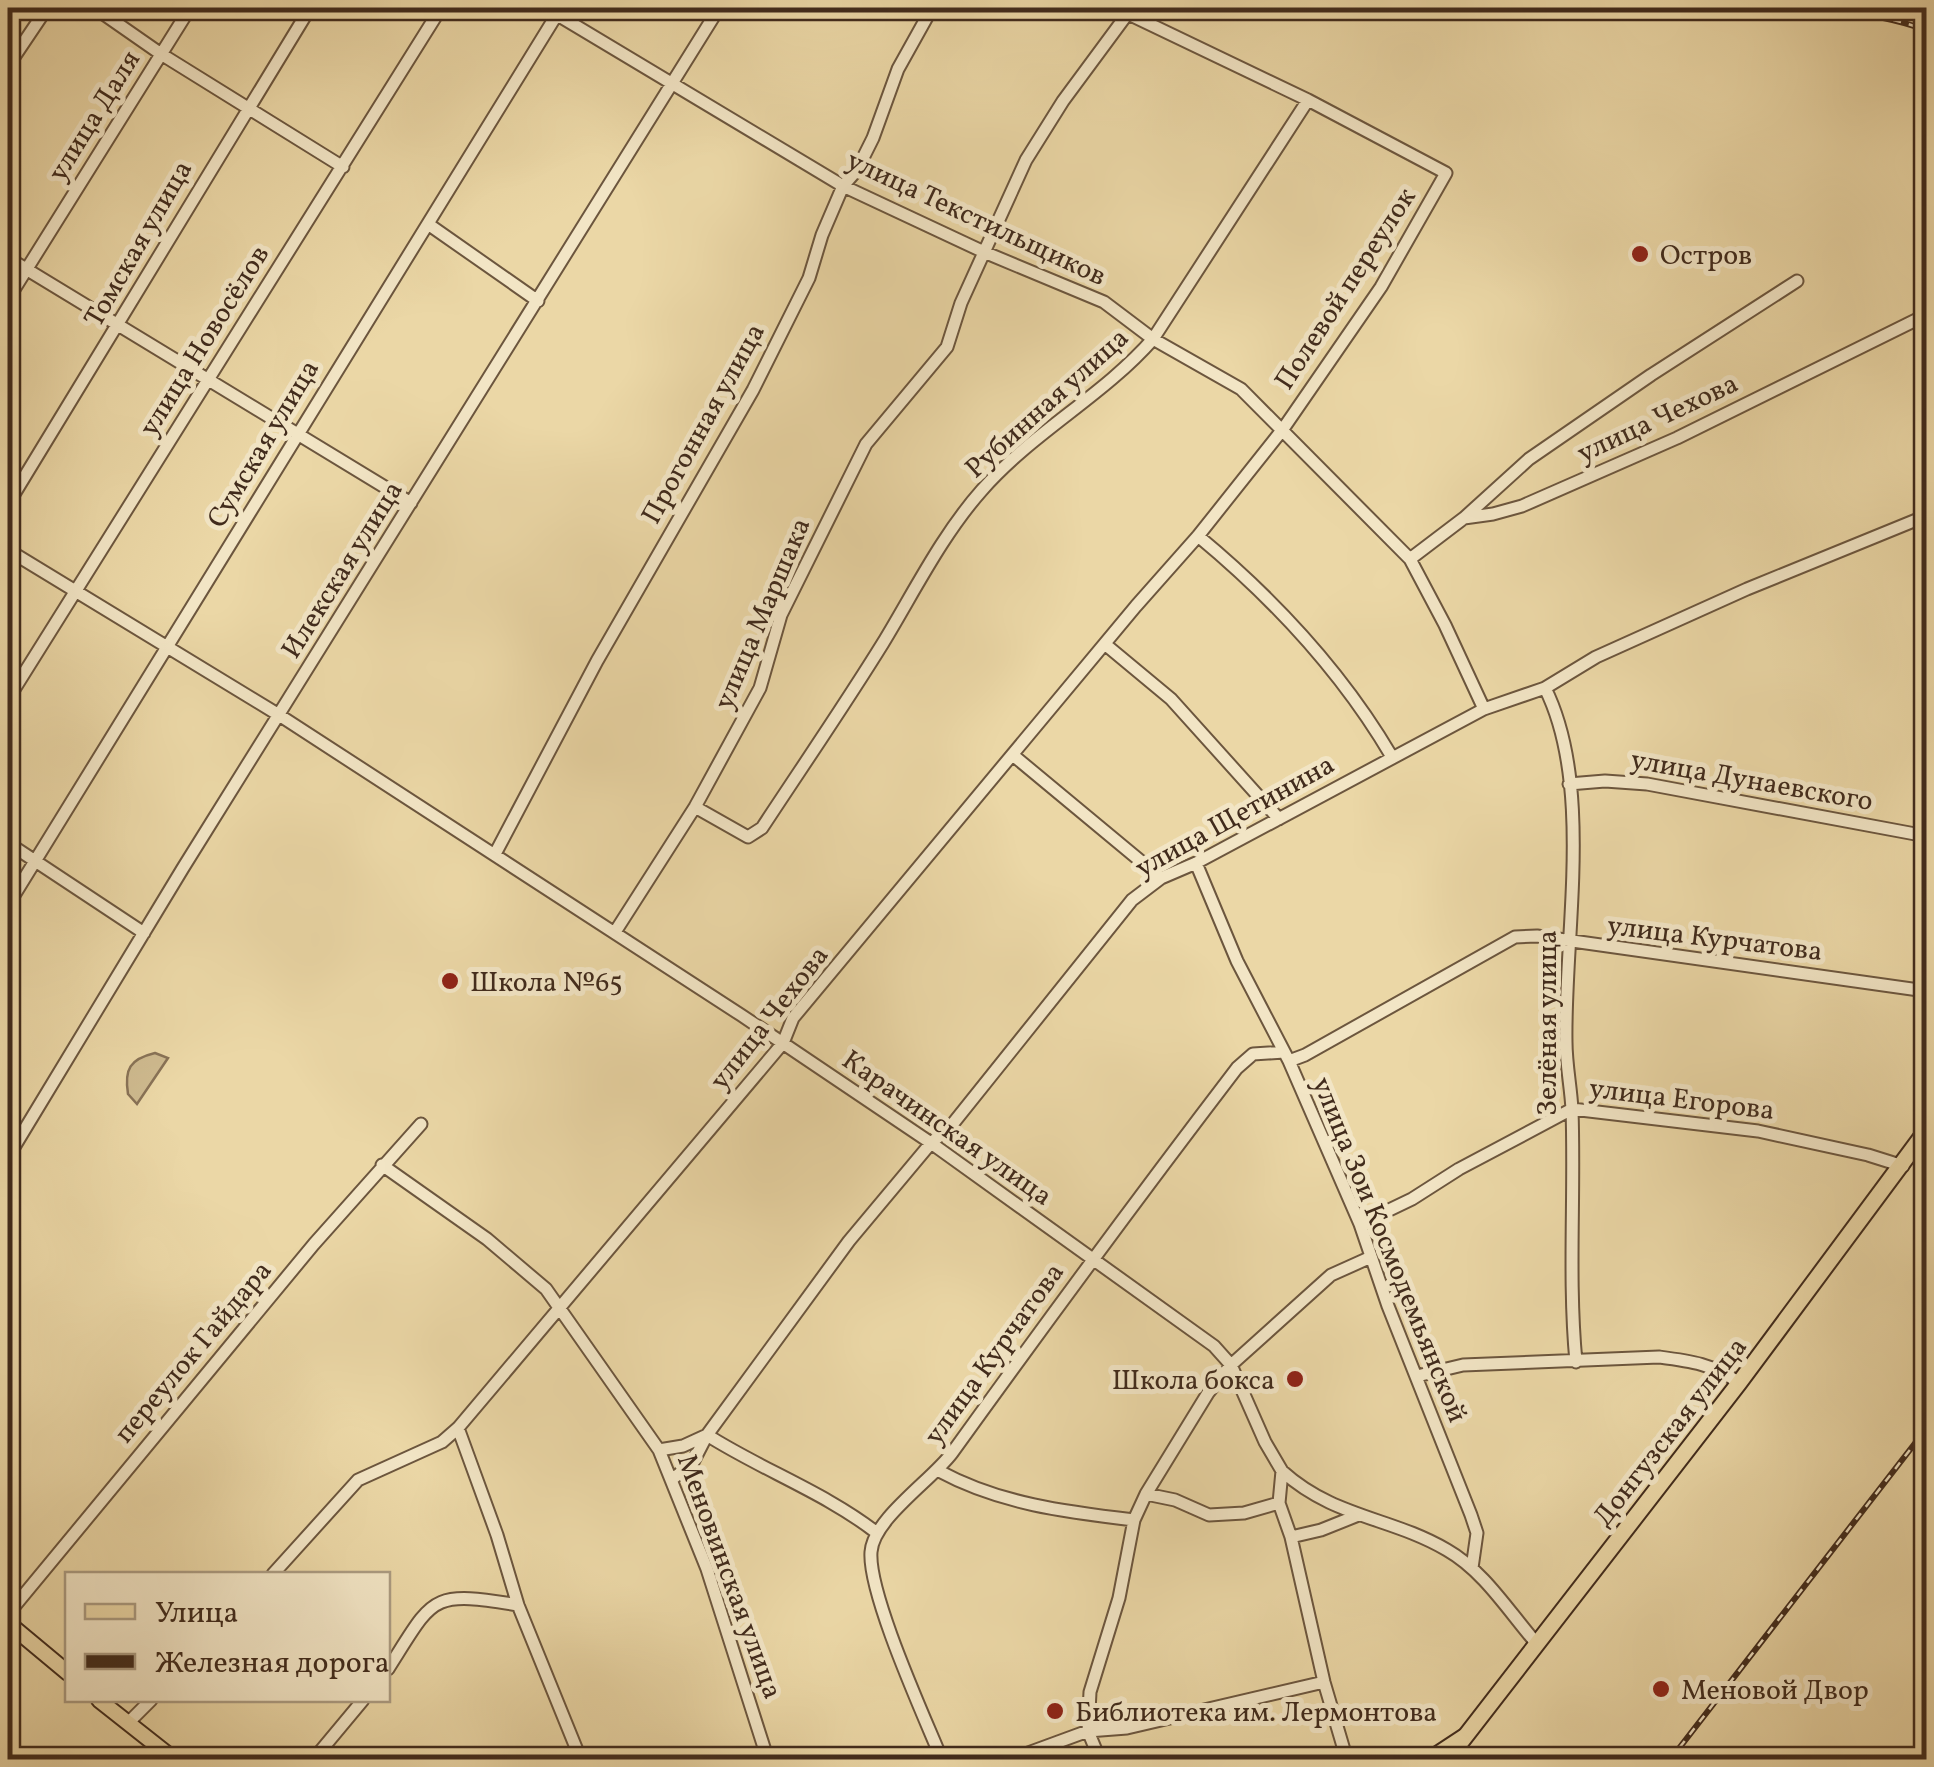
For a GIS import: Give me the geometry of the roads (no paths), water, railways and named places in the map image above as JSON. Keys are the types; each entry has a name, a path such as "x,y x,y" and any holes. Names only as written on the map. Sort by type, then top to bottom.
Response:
{"highway":[{"name":"Донгузская улица","path":"1447,1760 1738,1383 1926,1130"}],"main road":[{"path":"8,1623 65,1670"},
{"path":"102,1702 175,1760"},
{"path":"1428,1760 1468,1734"},
{"path":"1459,1760 1468,1734"}],"street":[{"path":"8,66 47,8"},
{"path":"94,8 343,167"},
{"name":"улица Даля","path":"8,300 190,8"},
{"name":"Томская улица","path":"8,504 310,8"},
{"name":"улица Новосёлов","path":"8,699 441,8"},
{"name":"Илекская улица","path":"9,1150 718,8"},
{"name":"Прогонная улица","path":"494,854 597,660 752,390 809,278 822,234 843,186 873,138 898,68 932,8"},
{"path":"1125,9 1308,100"},
{"name":"улица Маршака","path":"615,932 696,807 760,688 781,615 866,444 948,347 960,302 1026,160 1063,101 1106,46 1125,9"},
{"name":"улица Текстильщиков","path":"555,10 672,86 843,186 984,252 1104,302 1153,339 1241,389 1410,559 1484,709"},
{"name":"Сумская улица","path":"8,905 168,648 296,432 428,224 555,10"},
{"name":"Полевой переулок","path":"1283,428 1381,287 1446,173 1308,100"},
{"name":"Рубинная улица","path":"696,807 748,837 762,828 959,518 1020,454 1087,396 1126,369 1153,339 1308,100"},
{"path":"428,224 538,301"},
{"path":"8,258 412,503"},
{"path":"1464,518 1529,459 1798,281"},
{"name":"улица Чехова","path":"1410,559 1464,518 1522,506 1574,484 1926,314"},
{"path":"1266,413 1268,448"},
{"name":"улица Чехова","path":"275,1572 358,1480 442,1442 458,1428 783,1043 793,1018 1198,536 1283,428"},
{"name":"улица Щетинина","path":"671,1480 692,1464 708,1435 849,1241 931,1144 951,1126 1132,900 1161,878 1484,709 1546,688 1596,657 1730,596 1926,516"},
{"path":"1198,536 1240,570 1289,620 1346,688 1392,757"},
{"name":"Карачинская улица","path":"8,550 280,715 615,932 931,1144 1214,1346 1231,1365 1282,1471"},
{"path":"1106,644 1171,699 1280,819"},
{"name":"Зелёная улица","path":"1546,688 1557,712 1569,784 1575,876 1568,943 1566,1045 1572,1109 1570,1299 1576,1362"},
{"path":"1014,756 1161,878"},
{"name":"улица Дунаевского","path":"1569,784 1647,784 1926,836"},
{"path":"8,843 144,933"},
{"name":"улица Зои Космодемьянской","path":"1196,863 1360,1224 1472,1515 1477,1534 1472,1568"},
{"name":"улица Курчатова","path":"1254,1054 1305,1055 1514,937 1537,936 1926,991"},
{"name":"улица Курчатова","path":"877,1533 939,1471 1092,1258 1272,1026"},
{"name":"улица Егорова","path":"1360,1224 1572,1109 1758,1131 1868,1154 1902,1166"},
{"name":"переулок Гайдара","path":"8,1614 382,1165 421,1124"},
{"name":"Меновинская улица","path":"382,1165 486,1239 546,1289 659,1450 707,1570 768,1760"},
{"path":"1100,1760 1088,1731 1090,1692 1119,1598 1134,1520 1146,1494 1208,1394 1231,1365 1331,1276 1370,1256"},
{"path":"1416,1376 1463,1364 1659,1358 1720,1368 1738,1383"},
{"path":"458,1428 518,1605 581,1760"},
{"path":"659,1450 683,1446 708,1435 859,1519 877,1533 871,1552 880,1600 942,1760"},
{"path":"939,1471 962,1483 1028,1505 1134,1520"},
{"path":"1282,1471 1279,1503 1292,1537 1324,1682 1347,1760"},
{"path":"1282,1471 1318,1498 1436,1544 1472,1568 1537,1644"},
{"path":"1146,1494 1210,1514 1244,1513 1279,1503"},
{"path":"1292,1537 1356,1516"},
{"path":"390,1666 428,1607 444,1599 470,1597 518,1605"},
{"path":"1926,1626 1926,1644"},
{"path":"1009,1760 1088,1731 1126,1728 1324,1682"},
{"path":"128,1724 149,1702"},
{"path":"313,1760 361,1702"}],"railway":[{"path":"1686,11 1838,12 1868,15 1926,30"},
{"path":"1670,1760 1926,1429"}],"place":[{"name":"Остров","path":"1640,254"},
{"name":"Школа №65","path":"450,981"},
{"name":"Школа бокса","path":"1295,1379"},
{"name":"Меновой Двор","path":"1661,1689"},
{"name":"Библиотека им. Лермонтова","path":"1055,1711"}]}
